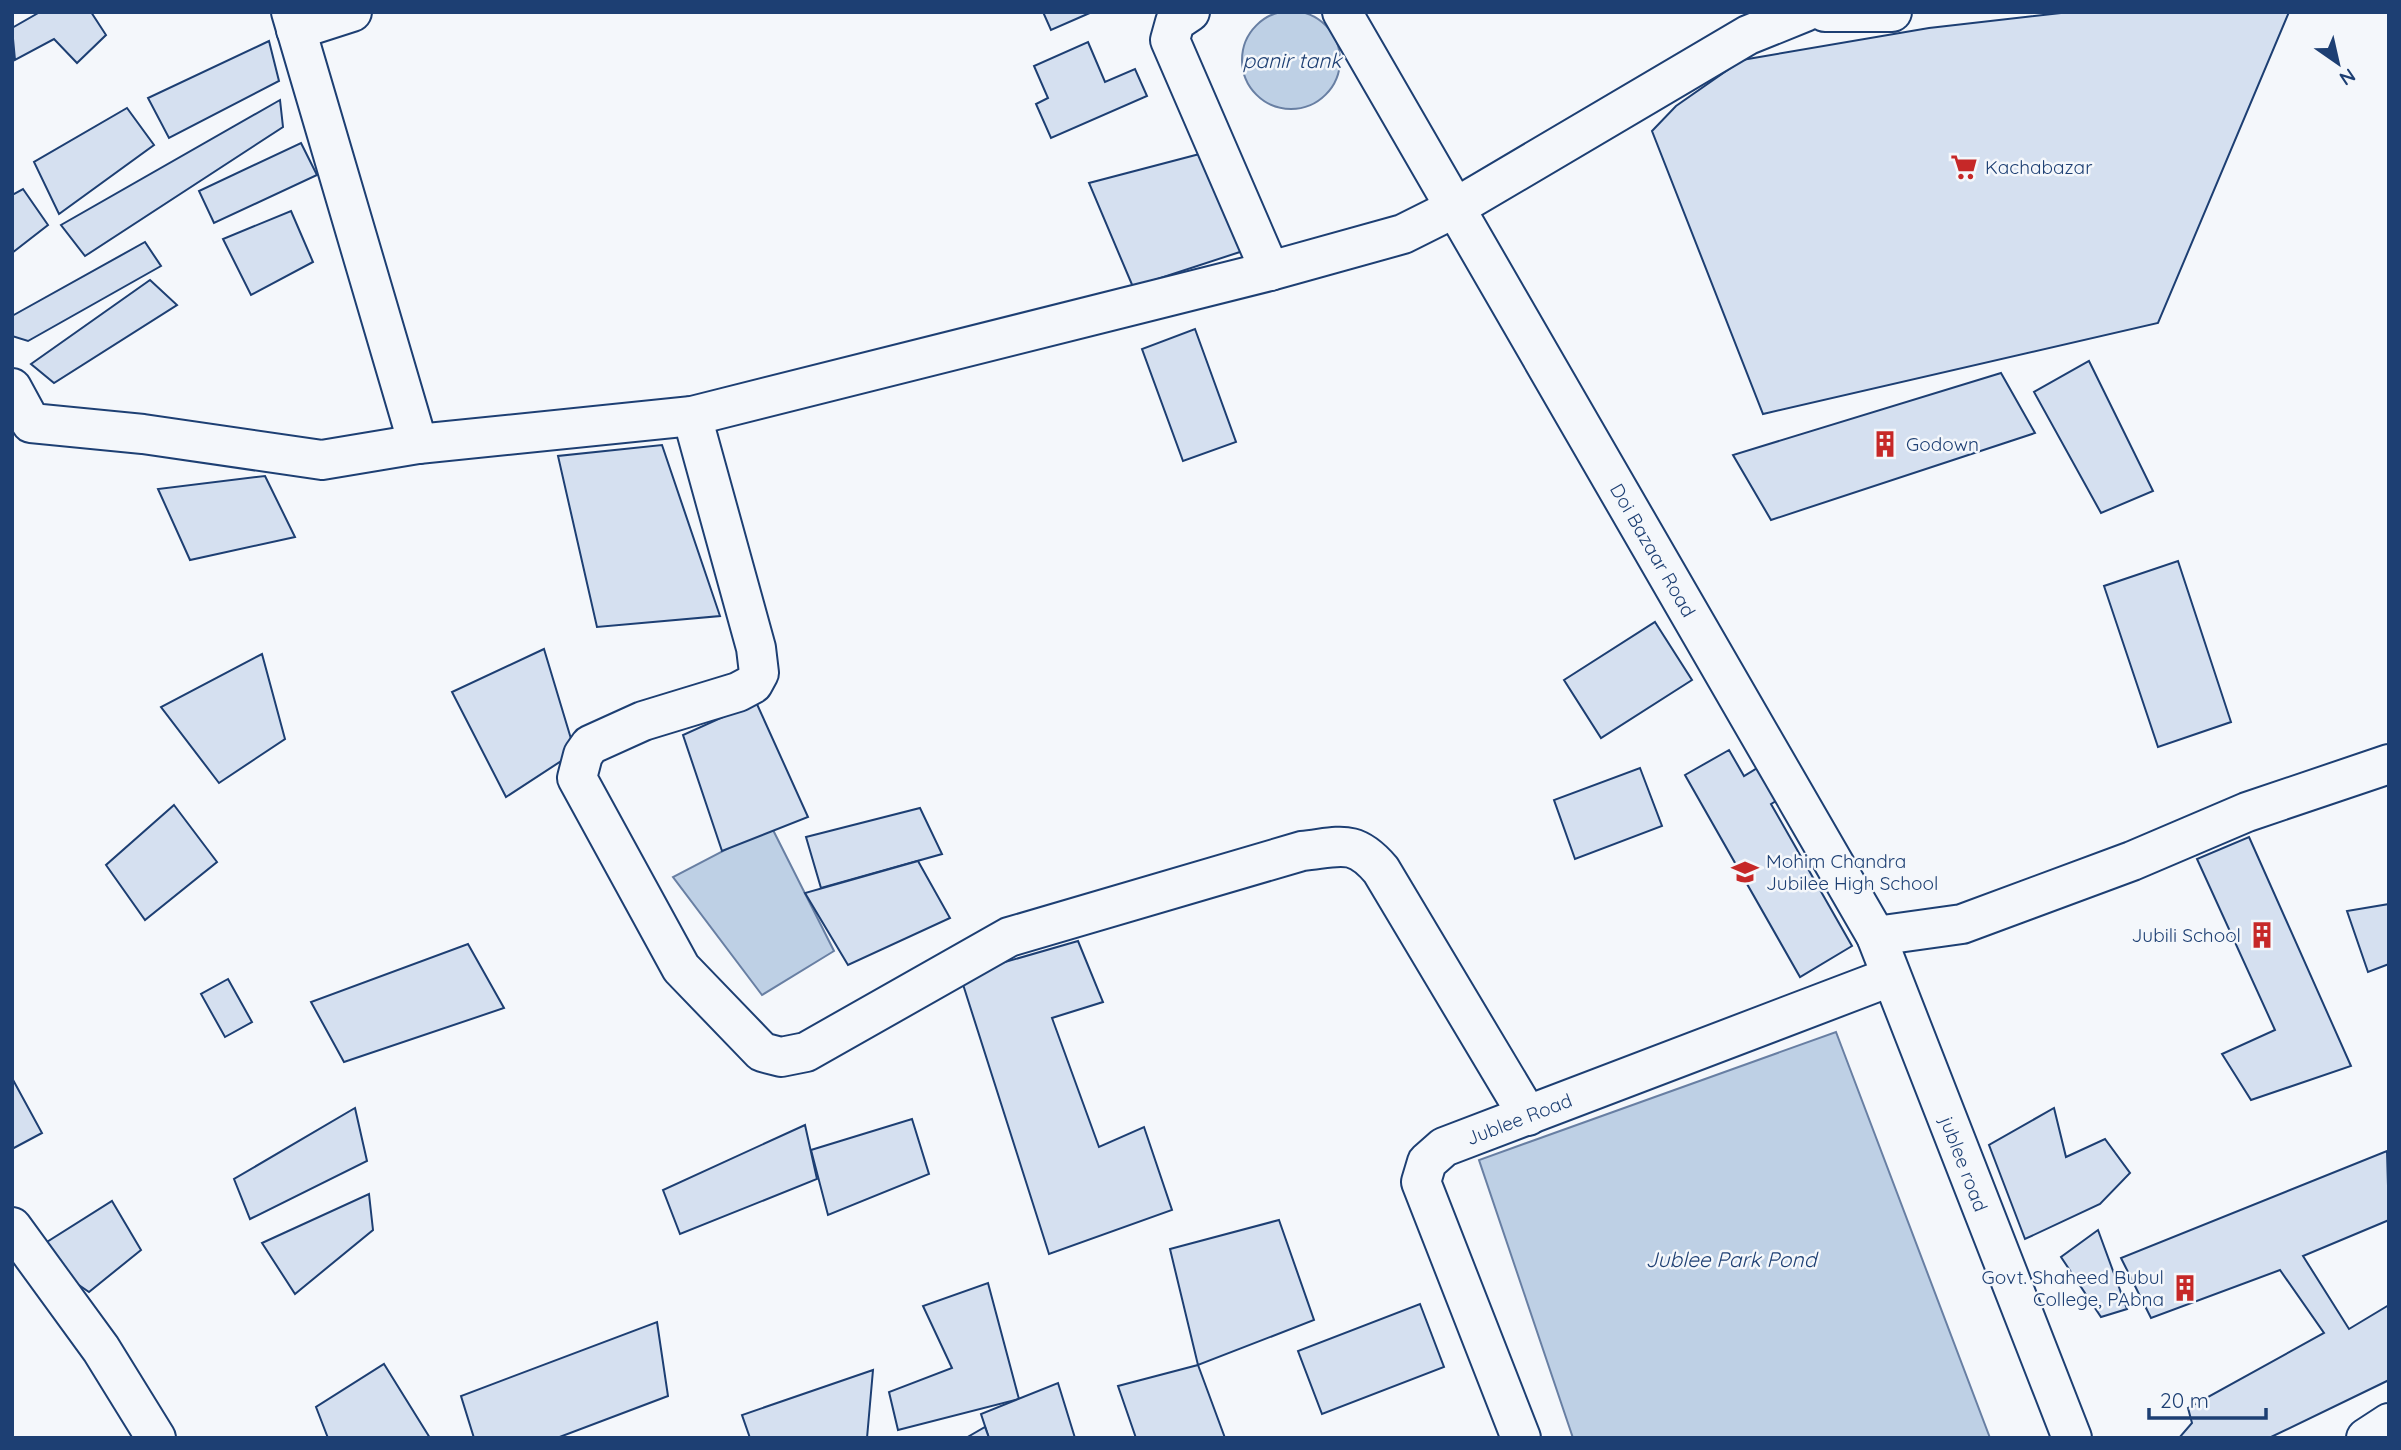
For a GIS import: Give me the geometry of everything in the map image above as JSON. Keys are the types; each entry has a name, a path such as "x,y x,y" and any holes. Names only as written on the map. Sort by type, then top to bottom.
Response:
{"street":[{"path":"352,12 293,21 418,444"},
{"path":"1190,12 1175,22 1170,40 1270,271"},
{"name":"Doi Bazaar Road","path":"1342,12 1453,209 1850,893"},
{"path":"12,388 22,429 143,434 322,460 418,444 692,416 1270,271 1403,234 1453,209 1748,35 1805,12"},
{"path":"1825,12 1892,12"},
{"path":"692,416 756,648 758,673 753,684 738,692 643,721 590,745 583,755 577,778 681,968 762,1052 781,1057 806,1052 1009,937 1302,851 1352,846 1366,852 1381,870 1528,1116"},
{"path":"1876,936 1962,924 2132,861 2247,812 2389,764"},
{"name":"jublee road","path":"1850,893 1876,936 2072,1438"},
{"name":"Jublee Road","path":"1521,1438 1421,1182 1427,1162 1444,1147 1891,977"},
{"path":"12,1227 101,1349 156,1438"},
{"path":"2366,1438 2389,1423"}],"water":[{"name":"panir tank","path":"1291,11 1310,15 1326,25 1336,41 1340,60 1336,79 1326,95 1310,105 1291,109 1272,105 1256,95 1246,79 1242,60 1246,41 1256,25 1272,15"},
{"path":"771,826 834,951 762,995 673,877"},
{"name":"Jublee Park Pond","path":"1836,1032 1990,1438 1573,1438 1479,1160"}],"building":[{"path":"40,12 91,12 106,35 77,63 54,39 15,60 12,28"},
{"path":"1043,12 1092,12 1051,30"},
{"path":"2070,12 2289,12 2158,323 1763,414 1652,131 1676,106 1742,60 1929,28"},
{"path":"269,41 279,81 169,138 148,98"},
{"path":"1088,42 1105,82 1135,69 1147,96 1051,138 1036,104 1048,98 1034,66"},
{"path":"280,100 283,127 85,256 61,225"},
{"path":"127,108 154,145 59,214 34,162"},
{"path":"301,143 317,175 214,223 199,191"},
{"path":"1211,151 1246,250 1133,287 1089,183"},
{"path":"23,189 48,225 12,253 12,195"},
{"path":"291,211 313,262 251,295 223,239"},
{"path":"145,242 161,266 28,341 12,336 12,316"},
{"path":"150,280 177,305 54,383 31,364"},
{"path":"1195,329 1236,442 1183,461 1142,349"},
{"path":"2089,361 2153,491 2101,513 2034,392"},
{"name":"Godown","path":"2001,373 2035,433 1771,520 1733,455"},
{"path":"662,445 720,616 597,627 558,456"},
{"path":"265,476 295,537 190,560 158,489"},
{"path":"2178,561 2231,722 2158,747 2104,586"},
{"path":"1655,622 1692,680 1601,738 1564,680"},
{"path":"544,649 575,752 506,797 452,692"},
{"path":"262,654 285,739 219,783 161,707"},
{"path":"756,702 808,817 722,851 683,735"},
{"path":"1729,750 1744,776 1764,764 1783,797 1771,804 1852,946 1800,977 1685,775"},
{"path":"1640,768 1662,826 1575,859 1554,800"},
{"path":"174,805 217,862 145,920 106,865"},
{"path":"920,808 942,854 821,888 806,837"},
{"name":"Jubili School","path":"2249,837 2351,1066 2251,1100 2222,1054 2275,1030 2197,859"},
{"path":"918,861 950,918 848,965 805,893"},
{"path":"2389,904 2389,964 2368,972 2347,911"},
{"path":"1078,941 1103,1002 1052,1018 1099,1147 1144,1127 1172,1210 1049,1254 960,975"},
{"path":"468,944 504,1008 344,1062 311,1002"},
{"path":"228,979 252,1022 225,1037 201,994"},
{"path":"12,1078 42,1133 12,1149"},
{"path":"355,1108 367,1161 250,1219 234,1179"},
{"path":"2054,1108 2066,1157 2105,1139 2130,1173 2100,1204 2025,1239 1989,1145"},
{"path":"912,1119 929,1174 828,1215 811,1150"},
{"path":"805,1125 817,1179 680,1234 663,1190"},
{"name":"Govt. Shaheed Bubul College, PAbna","path":"2387,1151 2389,1220 2303,1256 2349,1329 2389,1305 2389,1380 2269,1438 2179,1438 2192,1423 2188,1408 2324,1333 2280,1270 2151,1318 2121,1258"},
{"path":"369,1194 373,1230 295,1294 262,1243"},
{"path":"112,1201 141,1250 89,1292 31,1252"},
{"path":"1279,1220 1314,1320 1198,1365 1170,1249"},
{"path":"2098,1230 2127,1309 2101,1317 2061,1257"},
{"path":"988,1283 1019,1399 898,1430 889,1392 952,1368 923,1306"},
{"path":"1420,1304 1444,1367 1322,1414 1298,1351"},
{"path":"657,1322 668,1396 557,1438 474,1438 461,1396"},
{"path":"384,1364 430,1438 328,1438 316,1407"},
{"path":"1198,1365 1225,1438 1136,1438 1118,1386"},
{"path":"873,1370 867,1438 750,1438 742,1415"},
{"path":"1058,1383 1075,1438 989,1438 981,1414"},
{"path":"985,1427 989,1438 966,1438"}],"place":[{"name":"Kachabazar","path":"1964,167"},
{"name":"Godown","path":"1885,444"},
{"name":"Mohim Chandra Jubilee High School","path":"1745,872"},
{"name":"Jubili School","path":"2262,935"},
{"name":"Govt. Shaheed Bubul College, PAbna","path":"2185,1288"}]}
